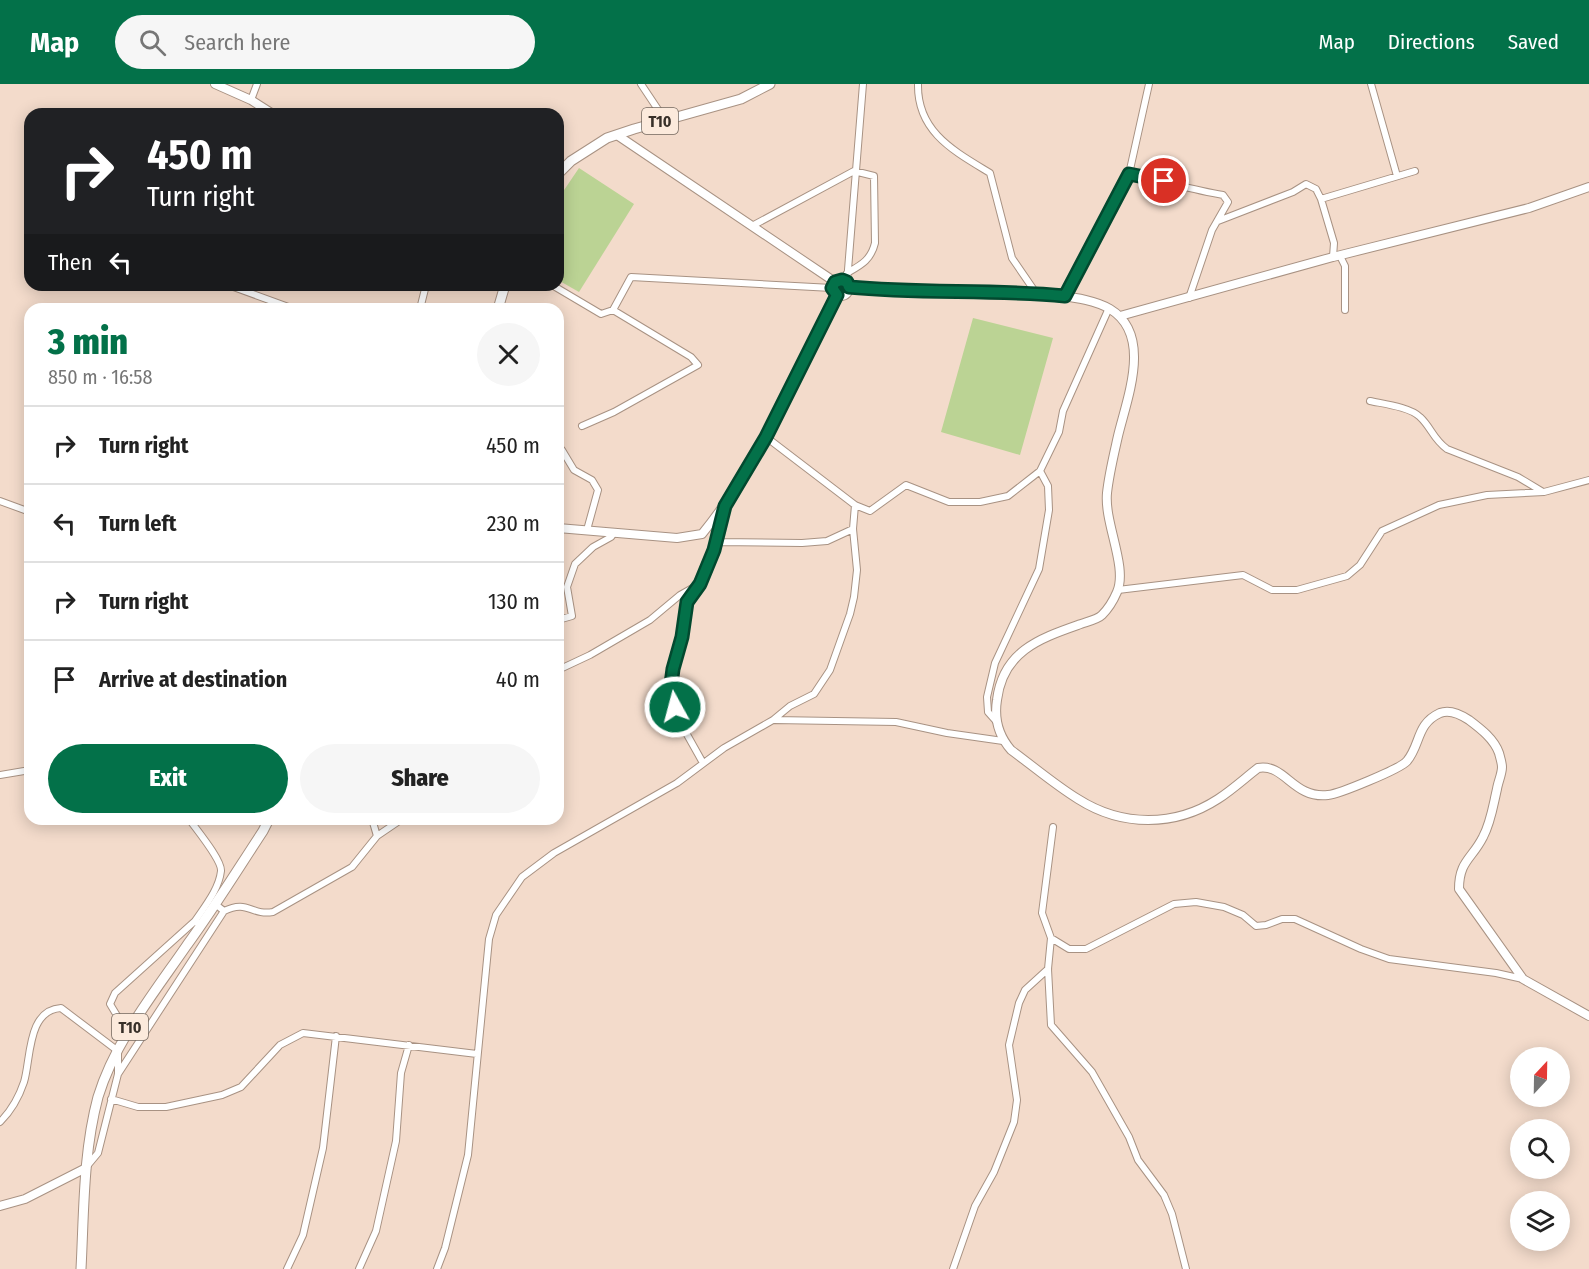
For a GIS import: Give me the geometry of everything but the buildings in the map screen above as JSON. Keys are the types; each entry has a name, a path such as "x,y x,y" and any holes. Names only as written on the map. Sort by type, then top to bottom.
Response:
{"highway":[{"name":"T10","path":"564,167 570,160 607,138 741,99 770,84"},
{"name":"T10","path":"81,1269 86,1168 98,1098 109,1069 130,1029 198,923 215,904 265,825"}],"main road":[{"path":"617,135 752,226 835,289 846,294 848,281"},
{"path":"835,289 839,280 874,290 1036,293 1065,296 1109,308 1120,316 1129,330 1135,354 1132,386 1118,436 1107,495 1107,507 1121,576 1118,590 1101,616 1044,637 1024,649 1008,666 999,684 996,721 1003,741 1011,750 1078,799 1120,816 1145,821 1176,819 1217,800 1258,768 1267,766 1301,791 1329,795 1391,771 1407,761 1430,717 1446,711 1461,714 1494,742 1502,766 1489,825 1482,840 1463,865 1459,875 1459,889 1523,979 1588,1014"}],"street":[{"path":"215,84 264,108"},
{"path":"251,100 257,84"},
{"path":"641,84 665,120"},
{"path":"848,281 862,84"},
{"path":"918,84 918,97 923,117 938,137 956,152 990,173 1012,258 1036,293"},
{"path":"1065,296 1129,174 1149,84"},
{"path":"1371,84 1397,176"},
{"path":"752,226 855,171 871,175 875,178 875,243 869,259 848,281"},
{"path":"1322,199 1415,171"},
{"path":"1129,174 1223,195 1228,202 1212,230 1189,298"},
{"path":"1217,221 1293,192 1306,184 1316,189 1322,199 1336,257 1345,266 1346,310"},
{"path":"1120,316 1528,208 1589,187"},
{"path":"562,291 601,314 613,310 631,277 835,289 766,437 725,506 702,534 677,538 564,528"},
{"path":"244,291 278,303"},
{"path":"766,437 855,505 870,511 906,485 949,502 989,500 1008,496 1040,471 1059,432 1062,411 1109,308"},
{"path":"582,426 614,412 698,364 691,357 613,310"},
{"path":"1370,401 1391,405 1419,415 1437,442 1447,449 1518,477 1544,492"},
{"path":"564,453 574,470 592,480 598,490 587,530"},
{"path":"996,721 988,712 987,696 995,663 1039,569 1049,510 1048,486 1040,471"},
{"path":"1118,590 1243,575 1272,590 1297,590 1347,576 1360,565 1382,531 1439,505 1487,495 1544,492 1589,480"},
{"path":"0,501 24,510"},
{"path":"437,1269 445,1248 468,1155 489,939 496,915 522,877 554,853 677,783 724,748 773,720 790,706 814,694 830,670 854,597 857,570 853,529 855,505"},
{"path":"703,763 680,722 670,692 687,602 700,584 716,542 725,506"},
{"path":"716,542 827,541 853,529"},
{"path":"564,618 572,616 567,587 575,564 593,547 611,537 614,532"},
{"path":"564,667 590,655 650,620 680,595 700,584"},
{"path":"773,720 896,722 947,733 1003,741"},
{"path":"0,775 24,771"},
{"path":"130,1029 122,1024 110,1004 115,993 198,923 213,893 221,869 218,860 193,825"},
{"path":"374,825 377,836"},
{"path":"118,1074 224,911 234,906 245,906 263,914 273,912 351,867 377,836 393,825"},
{"path":"1053,827 1044,881 1042,913 1051,938 1048,969 1052,1025 1092,1072 1129,1137 1138,1160 1164,1196 1172,1214 1186,1269"},
{"path":"1051,938 1069,949 1086,949 1174,904 1196,902 1224,907 1243,915 1256,926 1282,919 1295,919 1389,959 1496,973 1523,979"},
{"path":"215,904 224,911"},
{"path":"953,1269 975,1206 994,1172 1014,1122 1017,1100 1009,1045 1019,1003 1025,990 1048,969"},
{"path":"150,998 161,1006"},
{"path":"0,1122 11,1111 24,1081 31,1039 44,1015 52,1008 61,1008 118,1051 118,1074 98,1153 86,1168 25,1199 0,1206"},
{"path":"111,1099 138,1107 166,1107 222,1095 241,1087 280,1045 303,1033 477,1054"},
{"path":"287,1269 303,1235 320,1159 336,1036"},
{"path":"359,1269 376,1231 396,1141 401,1073 409,1045"}],"green space":[{"path":"579,168 634,204 579,292 564,283 564,190"},
{"path":"973,318 1053,338 1020,455 941,432"}],"route":[{"path":"675,707 670,692 687,602 700,584 714,550 725,506 766,437 837,295 832,288 835,282 842,280 847,282 849,287 874,290 998,291 1065,296 1129,174 1164,181"}]}
